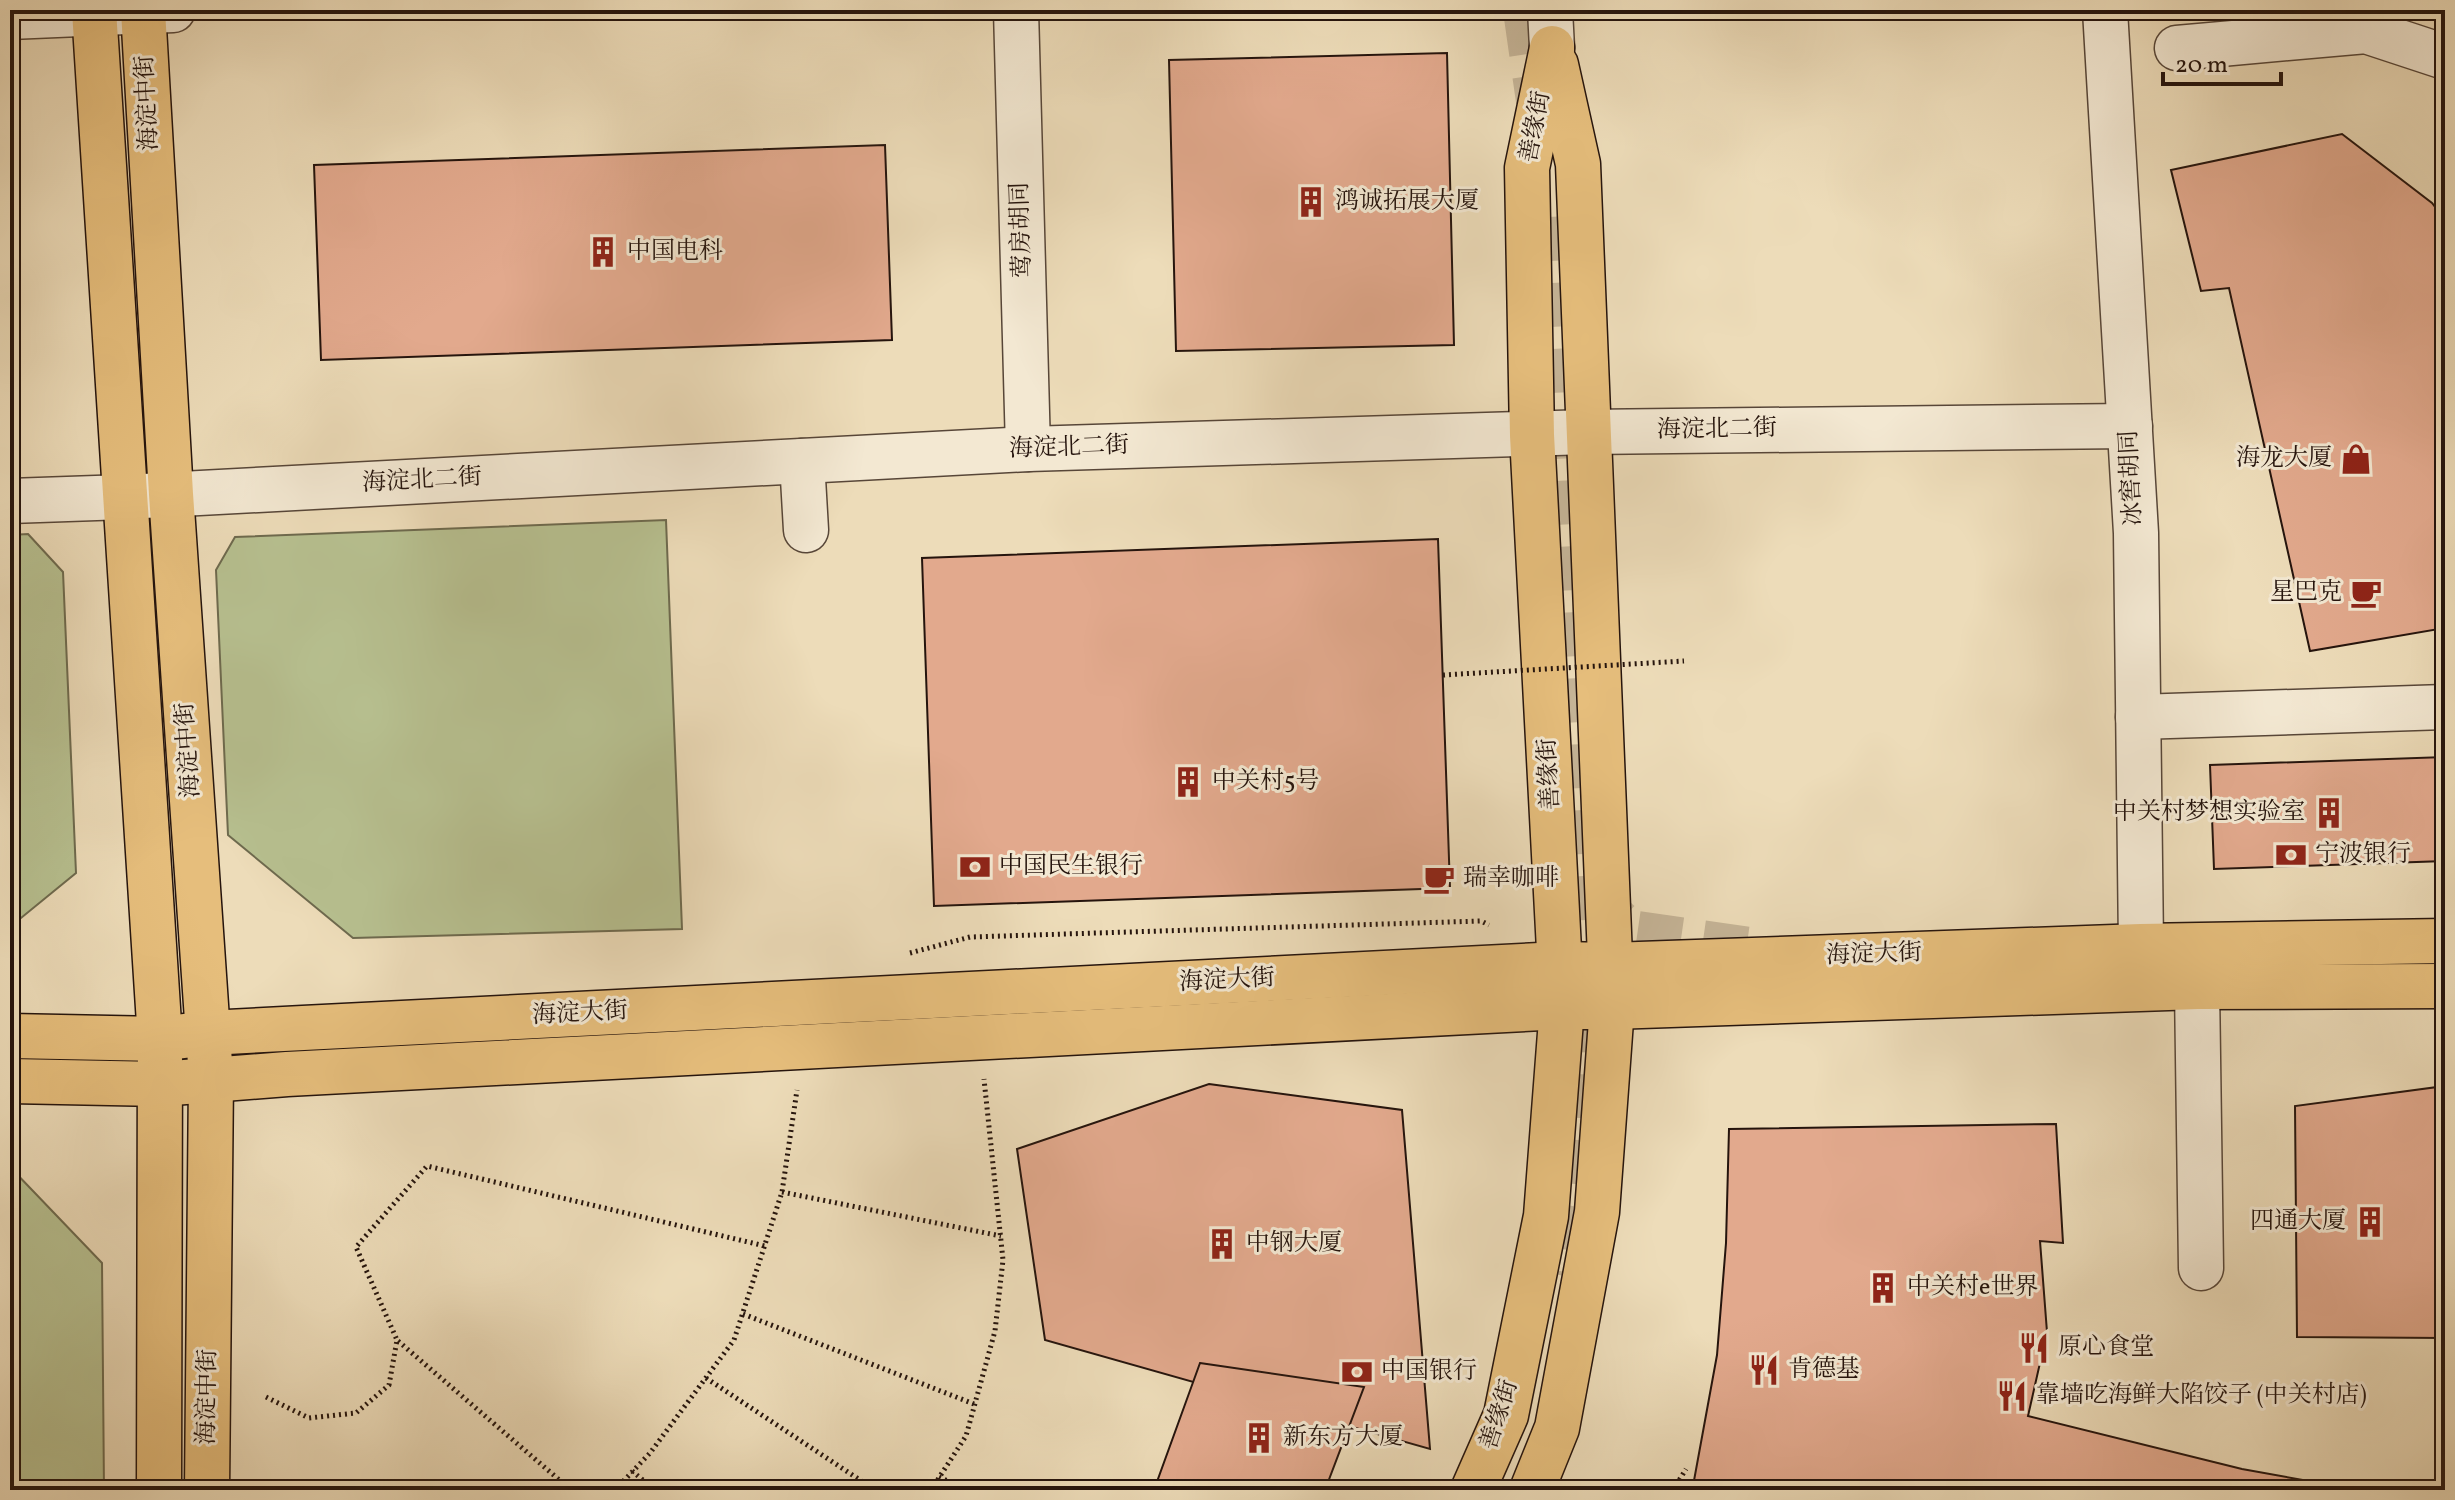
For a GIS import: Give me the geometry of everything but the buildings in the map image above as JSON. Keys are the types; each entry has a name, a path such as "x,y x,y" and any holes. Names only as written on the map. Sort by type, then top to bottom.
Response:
{"main road":[{"name":"海淀中街","path":"153,11 171,494 211,1078 207,1490"},
{"name":"海淀中街","path":"94,12 160,1039 159,1490"},
{"name":"善缘街","path":"1532,1490 1557,1428 1597,1212 1611,986 1578,164 1551,29"},
{"name":"善缘街","path":"1473,1490 1506,1415 1546,1216 1562,1007 1532,435 1527,168 1551,29"},
{"name":"海淀大街","path":"10,1081 160,1084 211,1078 1562,1007 1611,986 2141,946 2445,941"},
{"name":"海淀大街","path":"10,1036 160,1039 208,1033 1560,964 1611,986 2445,986"}],"street":[{"name":"莺房胡同","path":"1016,10 1028,449"},
{"name":"冰窖胡同","path":"2105,10 2136,533 2141,946"},
{"path":"10,17 153,11"},
{"path":"2177,48 2366,31 2445,57"},
{"name":"海淀北二街","path":"10,501 1028,449 1587,432 2130,426"},
{"path":"802,461 806,530"},
{"path":"2138,717 2445,707"},
{"path":"2141,946 2197,987 2201,1268"}],"path":[{"path":"1443,675 1684,661"},
{"path":"901,955 970,937 1481,921 1494,928"},
{"path":"931,1490 966,1436 995,1331 1003,1260 985,1096 982,1037"},
{"path":"615,1490 650,1453 734,1340 782,1192 798,1080"},
{"path":"571,1490 397,1340 356,1247 427,1166 765,1246"},
{"path":"782,1192 1001,1236"},
{"path":"743,1314 974,1404"},
{"path":"266,1397 309,1418 356,1413 389,1385 397,1340"},
{"path":"706,1378 875,1490"},
{"path":"1673,1490 1686,1469"},
{"path":"632,1471 655,1490"},
{"path":"939,1477 967,1490"}],"green space":[{"path":"666,520 682,929 353,938 228,835 216,570 235,537"},
{"path":"28,534 63,572 76,873 10,927 10,535"},
{"path":"10,1167 102,1263 104,1490 10,1490"}],"tunnel":[{"path":"1525,10 1538,101"},
{"path":"1548,217 1584,981 1573,1192 1555,1274"},
{"path":"1596,887 1600,904 1630,932 1749,949"}],"place":[{"name":"鸿诚拓展大厦","path":"1311,202"},
{"name":"中国电科","path":"603,252"},
{"name":"海龙大厦","path":"2356,459"},
{"name":"星巴克","path":"2366,593"},
{"name":"中关村5号","path":"1188,782"},
{"name":"中关村梦想实验室","path":"2329,813"},
{"name":"宁波银行","path":"2291,855"},
{"name":"中国民生银行","path":"975,867"},
{"name":"瑞幸咖啡","path":"1439,879"},
{"name":"四通大厦","path":"2370,1222"},
{"name":"中钢大厦","path":"1222,1244"},
{"name":"中关村e世界","path":"1883,1288"},
{"name":"原心食堂","path":"2034,1348"},
{"name":"肯德基","path":"1764,1370"},
{"name":"中国银行","path":"1357,1372"},
{"name":"靠墙吃海鲜大陷饺子 (中关村店)","path":"2012,1396"},
{"name":"新东方大厦","path":"1259,1438"}]}
